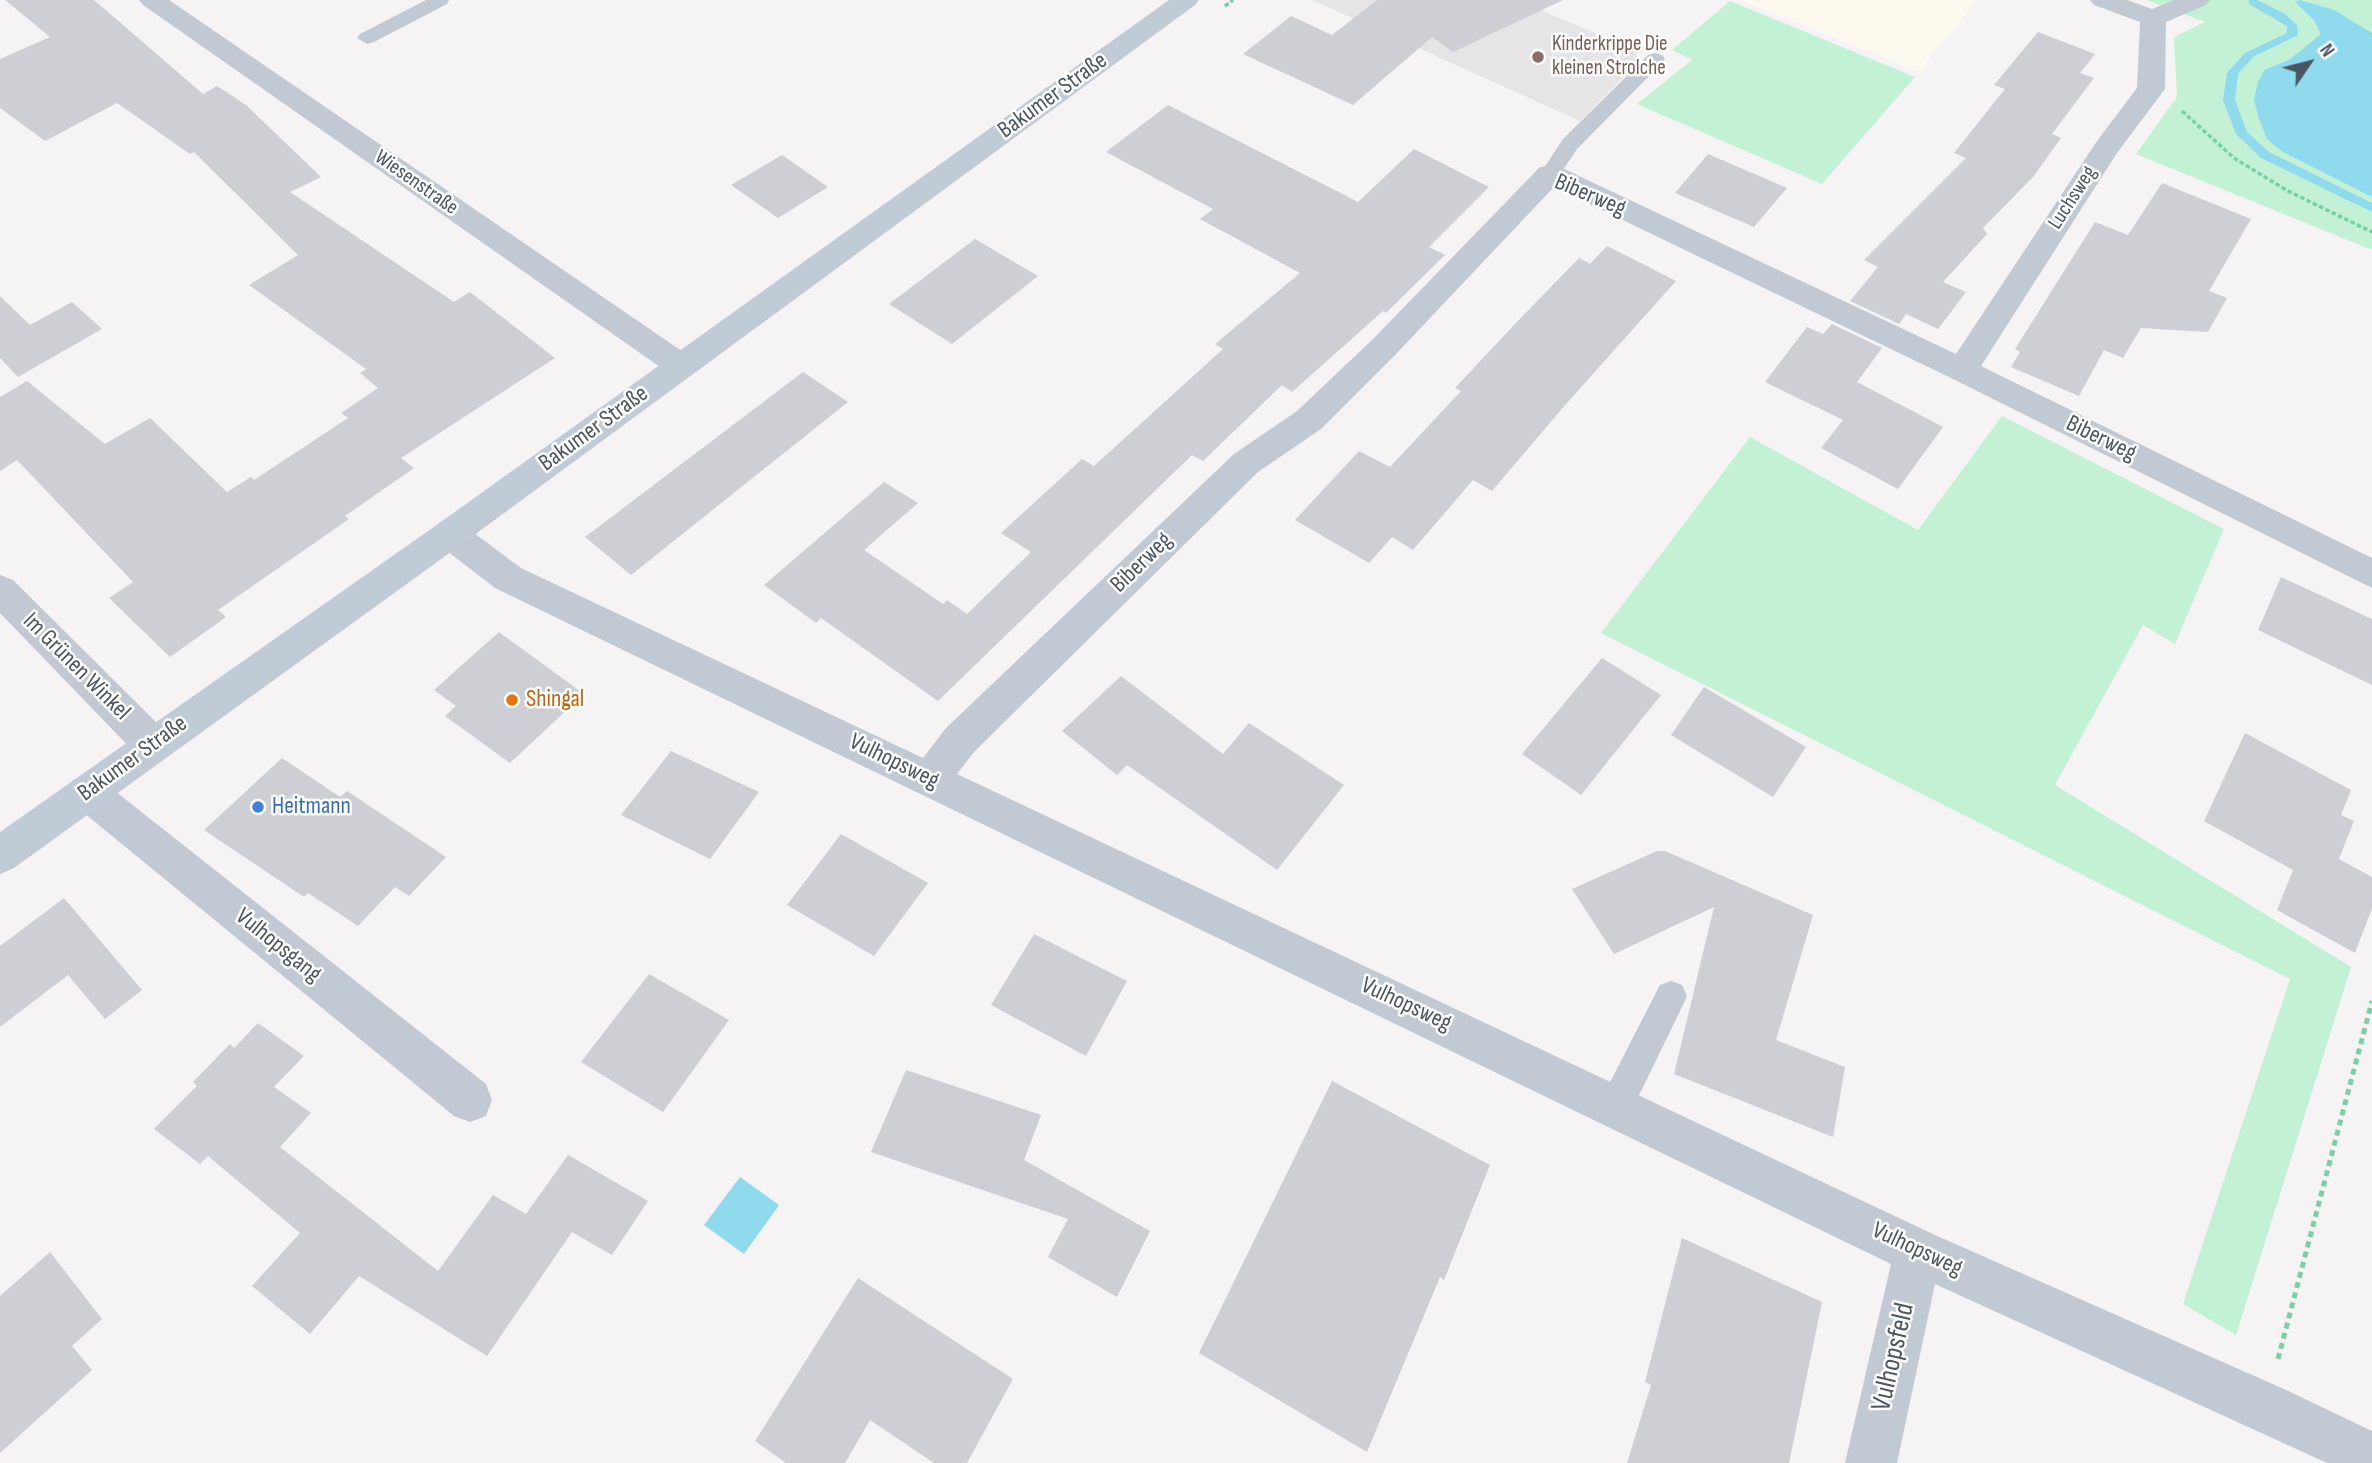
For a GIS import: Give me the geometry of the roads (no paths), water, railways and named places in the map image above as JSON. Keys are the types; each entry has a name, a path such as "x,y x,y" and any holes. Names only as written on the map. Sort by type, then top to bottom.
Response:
{"main road":[{"name":"Bakumer Straße","path":"0,855 450,534 1186,0"}],"street":[{"name":"Wiesenstraße","path":"152,0 681,366"},
{"path":"2103,0 2153,18 2197,0"},
{"name":"Luchsweg","path":"1962,370 2106,147 2151,89 2153,18"},
{"name":"Biberweg","path":"930,779 960,740 1246,463 1309,420 1385,346 1550,174 1962,370 2372,574"},
{"name":"Vulhopsweg","path":"450,534 508,578 1918,1252 2372,1458"},
{"name":"Im Grünen Winkel","path":"0,590 152,744"},
{"name":"Vulhopsgang","path":"87,792 470,1100"},
{"name":"Vulhopsfeld","path":"1871,1463 1918,1252"}],"lane":[{"path":"368,38 440,0"},
{"path":"1550,174 1570,144 1655,60"},
{"path":"1616,1106 1671,996"}],"water":[{"path":"2300,0 2334,10 2372,33 2372,197 2283,152 2267,139 2259,119 2254,100 2264,70 2289,60 2321,34 2314,20 2295,2"},
{"path":"740,1177 779,1205 744,1254 704,1225"}],"waterway":[{"path":"2253,2 2281,16 2292,25 2293,35 2249,55 2233,73 2229,100 2242,134 2265,155 2372,208"}],"place":[{"name":"Kinderkrippe Die kleinen Strolche","path":"1538,57"},
{"name":"Shingal","path":"512,700"},
{"name":"Heitmann","path":"258,807"}]}
